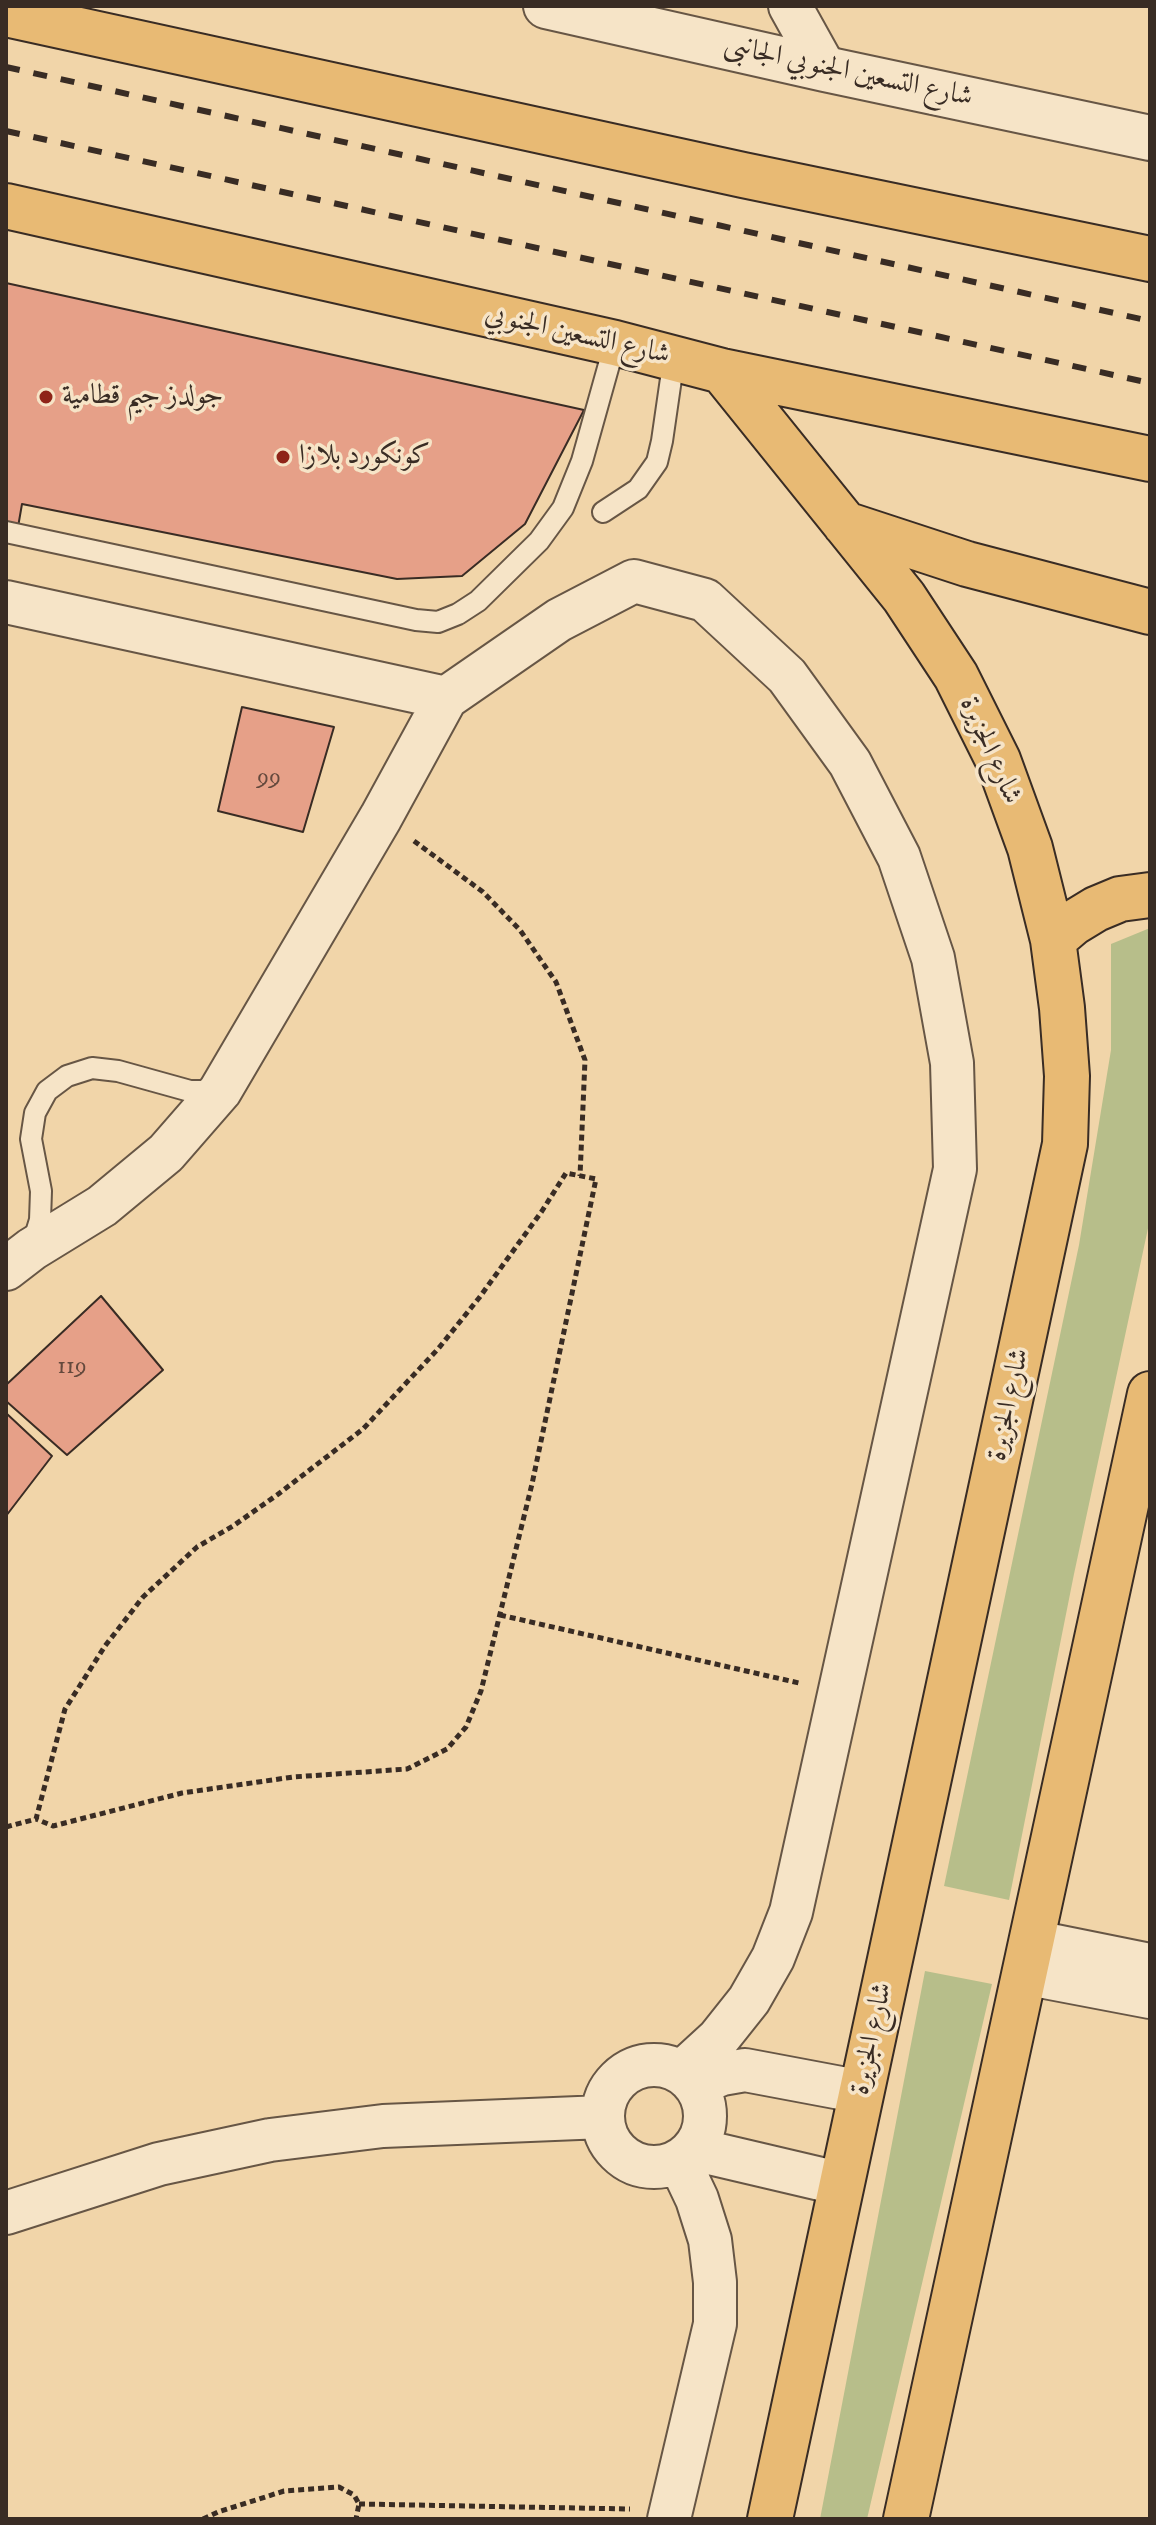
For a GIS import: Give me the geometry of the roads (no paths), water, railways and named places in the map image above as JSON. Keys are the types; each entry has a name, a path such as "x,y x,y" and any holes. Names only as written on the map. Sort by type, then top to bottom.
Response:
{"main road":[{"path":"6,14 743,175 1150,259"},
{"name":"شارع التسعين الجنوبي","path":"6,206 615,343 722,371 1150,459"},
{"name":"شارع الجزيرة","path":"722,371 904,597 956,676 998,760 1030,848 1053,940 1065,1048 1065,1144 770,2519"},
{"path":"845,524 967,564 1150,612"},
{"path":"1053,940 1096,909 1120,899 1150,895"},
{"path":"906,2519 1150,1394"}],"street":[{"path":"790,6 825,69"},
{"name":"شارع التسعين الجنوبي الجانبى","path":"565,8 825,69 1150,138"},
{"path":"19,1259 102,1206 134,1180 166,1153 220,1091 381,817 446,698 559,620 634,581 705,600 787,676 850,763 899,857 933,958 952,1063 955,1169 791,1912 773,1958 749,2000 688,2079"},
{"path":"6,602 446,698"},
{"path":"1027,1957 1124,1971 1150,1997"},
{"path":"646,2065 664,2065 688,2079 705,2106 704,2129 686,2155 659,2167 638,2164 620,2154 608,2137 603,2117 606,2099 615,2083 629,2071 646,2065"},
{"path":"688,2079 745,2070 862,2092"},
{"path":"6,2213 159,2164 270,2140 383,2126 603,2117"},
{"path":"686,2155 842,2184"},
{"path":"670,2514 715,2324 715,2282 710,2240 686,2155"}],"lane":[{"path":"6,532 416,620 438,622 478,601 539,541 563,508 582,461 615,343"},
{"path":"603,512 638,489 657,462 674,358"},
{"path":"19,1259 40,1220 41,1191 31,1139 35,1113 47,1091 67,1076 92,1068 118,1071 190,1091 220,1091"}],"railway":[{"path":"6,67 1150,321"},
{"path":"6,131 1150,383"}],"place":[{"name":"جولدز جيم قطامية","path":"46,397"},
{"name":"كونكورد بلازا","path":"283,457"}]}
